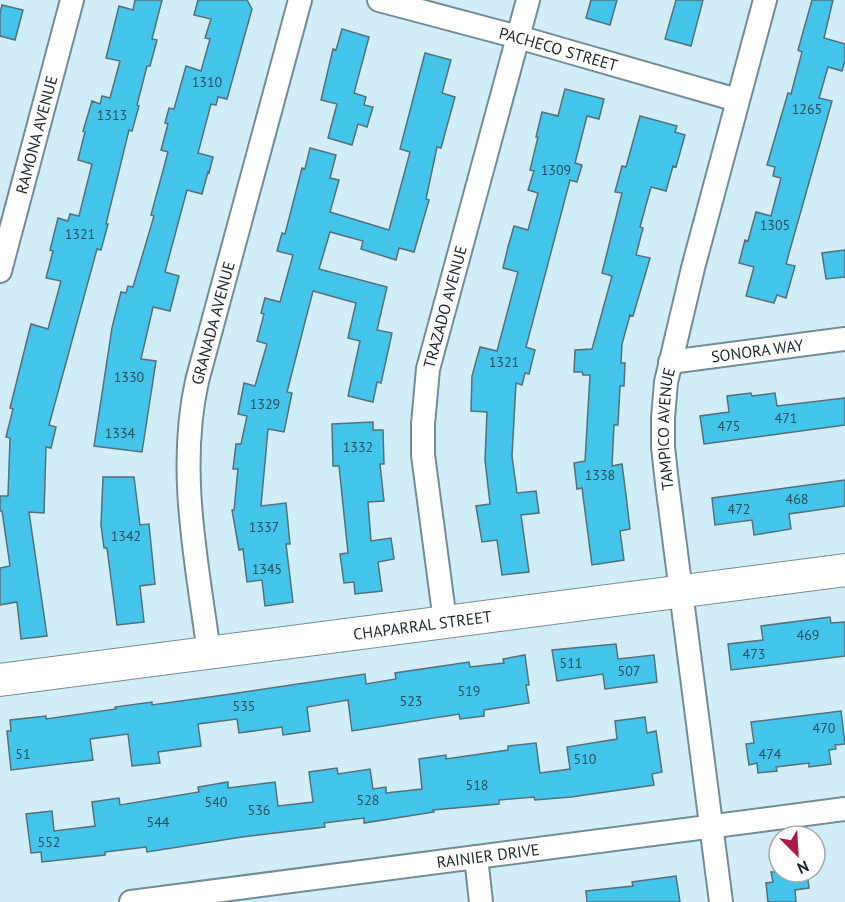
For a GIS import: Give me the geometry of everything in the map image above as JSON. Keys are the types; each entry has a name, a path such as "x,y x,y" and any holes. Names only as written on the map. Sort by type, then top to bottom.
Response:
{"street":[{"name":"RAMONA AVENUE","path":"0,271 72,0"},
{"name":"GRANADA AVENUE","path":"209,653 189,485 188,445 191,413 197,381 300,0"},
{"name":"PACHECO STREET","path":"379,0 737,100"},
{"name":"TRAZADO AVENUE","path":"445,621 423,454 425,397 431,358 528,0"},
{"name":"TAMPICO AVENUE","path":"722,902 663,447 664,397 670,362 765,0"},
{"name":"SONORA WAY","path":"670,362 845,339"},
{"name":"CHAPARRAL STREET","path":"0,680 845,570"},
{"name":"RAINIER DRIVE","path":"131,902 231,896 476,857 845,809"},
{"path":"476,857 481,902"}],"building":[{"path":"135,0 162,0 152,39 157,40 150,66 147,66 132,131 129,130 101,250 97,249 49,425 56,427 51,448 46,447 44,513 29,512 47,636 21,639 17,602 0,605 0,568 10,566 2,511 0,511 0,496 8,496 10,438 6,437 13,409 10,408 31,324 48,329 61,281 46,278 58,218 68,221 70,214 79,216 92,164 78,160 85,132 83,131 92,101 100,104 102,96 110,98 120,61 106,58 119,6 133,10"},
{"path":"198,0 247,0 252,9 227,99 218,97 216,105 211,104 198,153 213,157 202,194 187,190 165,272 179,276 170,311 153,307 141,359 156,361 142,452 94,446 112,328 121,292 126,293 128,286 133,287 154,216 151,215 168,152 161,150 168,124 165,123 169,108 174,109 186,66 201,71 210,39 205,38 211,19 194,15"},
{"path":"591,0 617,0 610,25 586,18"},
{"path":"676,0 703,0 691,46 665,39"},
{"path":"812,0 833,0 824,38 845,44 845,61 842,71 828,67 819,98 832,101 786,264 795,266 786,298 777,295 774,303 746,296 754,267 739,263 756,212 771,216 781,178 773,176 775,167 767,165 788,93 791,94 802,52 798,50"},
{"path":"2,5 23,10 15,40 0,36"},
{"path":"342,29 369,37 354,93 366,97 364,105 373,107 367,127 358,124 352,145 328,138 337,104 321,100 333,49 336,50"},
{"path":"425,53 451,60 442,93 455,97 441,148 437,147 426,199 429,200 414,252 399,248 396,260 361,249 363,241 330,232 319,269 387,287 377,330 392,333 381,383 377,382 373,402 348,396 360,341 348,338 356,303 313,291 287,392 292,393 284,432 268,429 261,506 286,503 290,544 286,544 293,602 265,606 262,580 247,582 243,549 239,550 232,510 234,510 238,469 233,469 236,444 241,444 247,416 238,414 244,383 255,386 267,344 257,341 264,314 261,313 265,298 280,302 293,255 277,251 282,233 285,234 302,168 305,169 310,148 336,155 330,178 339,180 330,212 389,230 410,152 400,149"},
{"path":"565,89 604,99 599,119 587,116 575,163 582,165 577,182 570,180 526,347 535,350 529,374 525,373 522,385 516,383 512,456 517,493 536,491 539,513 521,515 529,572 502,575 497,540 482,542 476,506 490,504 485,460 487,412 471,411 472,376 480,347 497,351 518,272 503,268 508,247 514,226 528,230 538,193 528,190 534,171 530,170 542,112 558,116"},
{"path":"640,116 677,126 675,132 685,135 666,191 651,187 640,227 643,228 636,255 650,258 622,344 621,363 625,363 624,386 620,386 618,425 614,425 612,466 622,464 626,495 630,529 620,531 624,560 592,565 582,488 577,489 574,463 585,461 590,375 574,372 575,350 592,349 612,276 602,273 622,193 615,192 622,166 626,167"},
{"path":"845,250 845,277 826,279 822,253"},
{"path":"751,393 752,396 775,393 777,406 845,398 845,425 704,444 700,416 729,412 727,396"},
{"path":"373,422 373,430 383,430 384,464 380,464 384,501 368,502 371,541 391,538 394,559 378,562 382,591 355,594 354,582 344,583 340,554 348,553 339,466 333,466 332,424"},
{"path":"103,477 134,477 140,525 149,524 155,584 140,586 144,622 117,625 107,548 104,548 101,525"},
{"path":"845,480 845,506 789,514 791,529 754,535 752,520 715,525 712,498"},
{"path":"830,617 831,623 845,622 845,656 731,670 728,644 763,640 761,626"},
{"path":"616,644 618,659 654,655 657,682 605,689 603,674 557,681 552,650"},
{"path":"525,655 529,703 484,710 484,716 460,719 459,714 352,731 348,700 307,707 310,731 283,735 282,727 239,733 237,719 198,724 201,746 158,752 160,763 132,766 128,734 90,739 93,760 11,770 7,731 11,731 10,720 46,716 46,719 116,709 115,707 152,702 152,705 365,674 366,684 396,679 395,673 469,662 470,667 504,663 503,659"},
{"path":"841,711 845,744 835,745 836,749 829,750 831,764 809,767 809,763 776,767 777,771 758,773 757,763 749,765 746,744 754,743 751,722"},
{"path":"645,717 647,733 656,731 662,772 652,774 654,785 571,797 499,800 499,804 433,810 434,812 364,823 364,818 324,823 325,827 147,852 146,847 105,852 105,855 42,862 41,852 31,853 26,814 52,811 54,831 95,826 92,802 119,798 120,805 199,792 198,787 228,782 228,788 275,782 278,806 313,802 309,772 337,768 338,774 370,769 373,789 386,787 386,793 422,789 419,759 446,755 446,759 508,750 508,746 536,743 540,773 570,769 567,747 617,739 615,721"},
{"path":"676,876 680,902 587,902 586,891 633,886 632,882"},
{"path":"766,883 808,884 809,888 795,890 796,902 768,902"}]}
